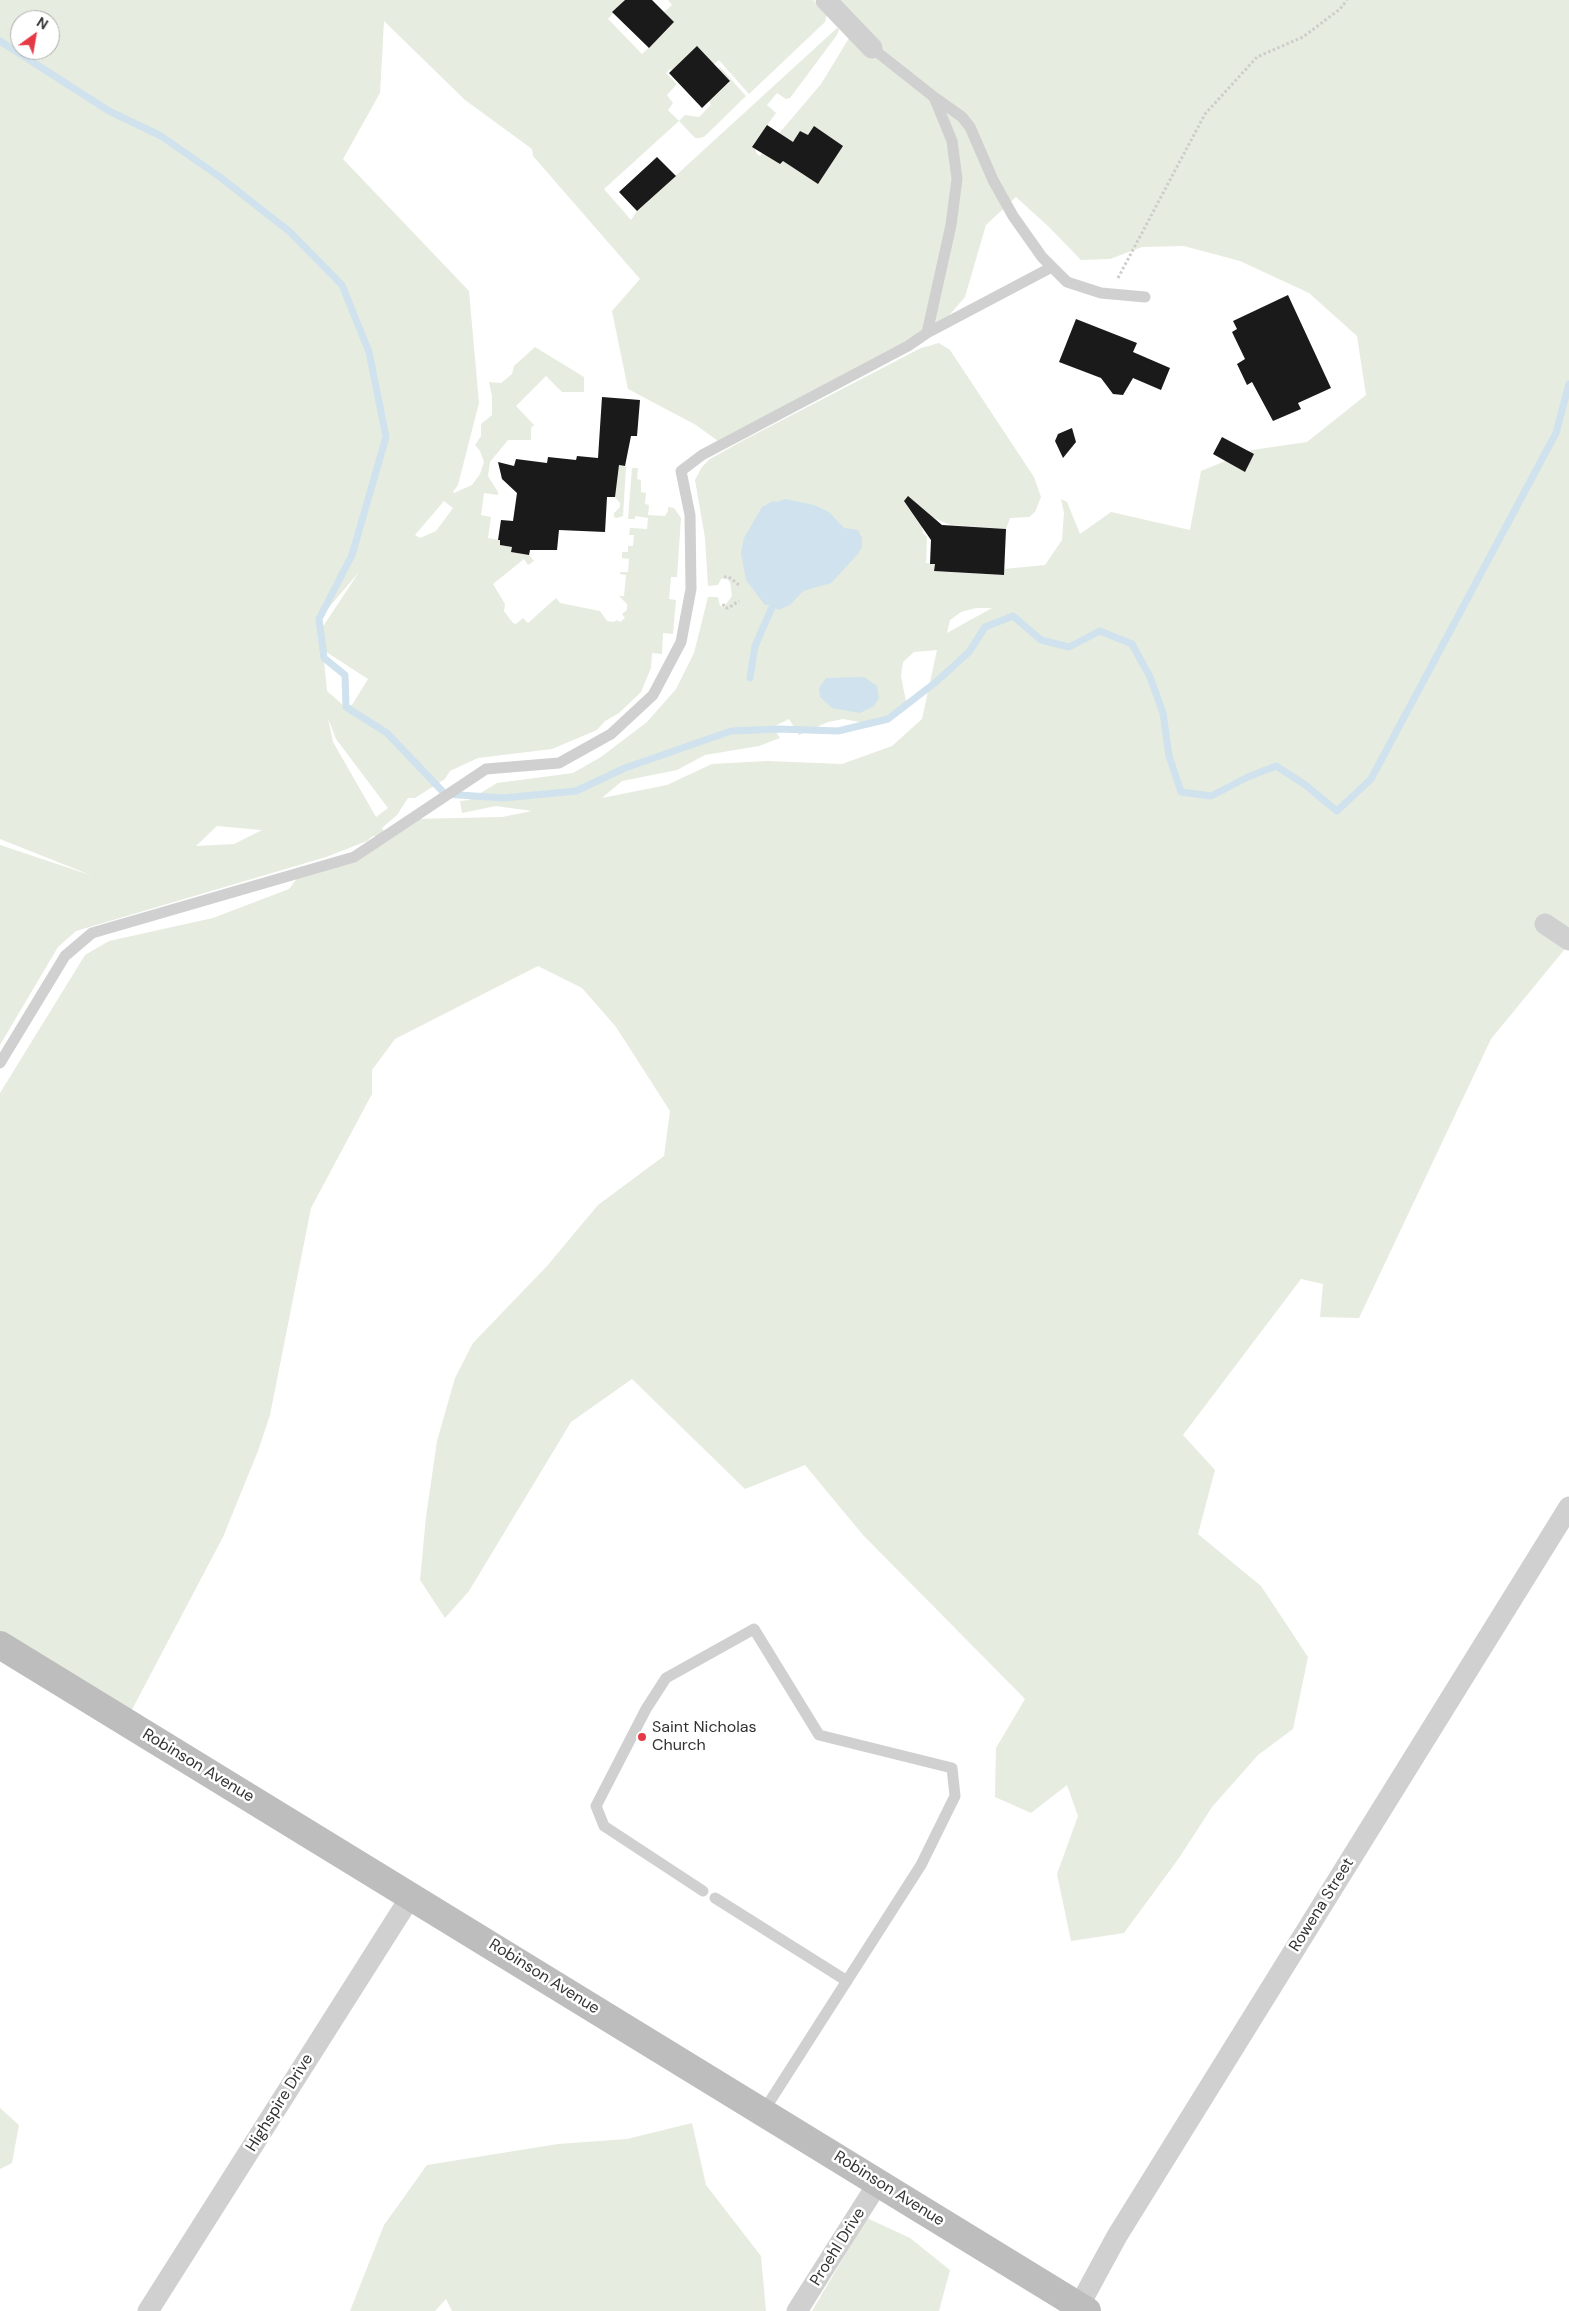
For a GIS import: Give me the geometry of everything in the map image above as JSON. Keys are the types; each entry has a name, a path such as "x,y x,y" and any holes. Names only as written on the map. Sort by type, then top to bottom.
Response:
{"main road":[{"name":"Robinson Avenue","path":"0,1645 1083,2309"}],"street":[{"path":"826,0 872,48"},
{"path":"1545,924 1569,940"},
{"name":"Rowena Street","path":"1083,2309 1117,2236 1569,1507"},
{"name":"Highspire Drive","path":"148,2311 411,1896"},
{"name":"Proehl Drive","path":"797,2311 878,2183"}],"lane":[{"path":"872,48 962,117 970,127 993,180 1013,216 1042,257 1068,282 1109,294 1145,296"},
{"path":"927,333 951,225 957,179 952,141 934,97"},
{"path":"0,1063 65,956 92,933 354,857 486,769 559,763 611,734 653,695 681,642 692,589 690,515 681,471 702,455 1052,267"},
{"path":"703,1891 604,1826 596,1806 646,1709 666,1678 754,1629 819,1735 952,1768 955,1796 921,1865 763,2112"},
{"path":"715,1898 848,1981"}],"path":[{"path":"1109,294 1205,114 1257,56 1303,37 1340,9 1347,0"},
{"path":"724,577 739,585"},
{"path":"723,604 725,608 728,608 739,600"}],"shaded area":[{"path":"0,0 624,0 608,19 642,54 674,23 664,12 672,5 668,0 813,0 827,14 825,22 749,94 719,60 714,64 697,47 672,70 670,69 666,73 677,84 667,95 673,103 668,110 679,121 604,189 631,220 637,211 837,28 839,29 837,35 790,98 786,99 777,93 767,105 776,113 753,145 760,156 821,84 854,30 833,0 1569,0 1569,944 1491,1039 1359,1318 1320,1317 1323,1284 1301,1279 1183,1435 1215,1470 1198,1534 1261,1586 1308,1657 1293,1729 1258,1755 1212,1807 1179,1858 1124,1933 1071,1941 1057,1874 1078,1816 1067,1785 1031,1813 995,1797 996,1748 1025,1699 863,1535 805,1465 745,1489 632,1379 571,1422 469,1591 445,1618 420,1580 426,1517 437,1441 455,1378 473,1343 547,1266 598,1205 664,1156 670,1111 616,1027 582,988 538,966 395,1039 372,1070 372,1094 311,1208 270,1415 258,1451 223,1537 126,1721 0,1645 0,1093 85,955 109,941 213,918 289,889 301,873 354,857 385,836 373,836 367,841 326,857 76,931 58,947 0,1045 0,845 93,876 0,839","holes":["384,21 465,100 532,149 533,156 640,279 612,311 628,389 696,425 722,444 939,327 965,297 986,225 1016,197 1081,260 1110,259 1142,247 1184,246 1240,261 1309,293 1357,336 1366,395 1307,442 1252,450 1201,471 1190,530 1111,512 1080,534 1067,502 1061,499 1064,513 1062,540 1045,565 1004,569 1003,575 934,571 935,564 926,563 927,537 923,533 921,521 931,517 951,525 1006,529 1010,518 1029,517 1035,512 1041,497 1034,477 950,350 939,343 921,348 744,440 710,459 702,467 695,480 705,538 708,586 718,585 721,579 726,578 730,582 732,596 724,607 720,606 718,597 708,597 694,653 676,689 647,722 601,757 573,773 497,783 469,800 460,801 462,813 496,806 532,811 502,817 411,819 386,836 382,828 397,815 408,798 415,798 445,779 450,771 478,758 552,749 597,730 605,721 619,713 641,692 651,668 652,653 662,654 663,633 673,634 676,600 669,599 671,577 677,577 681,518 674,508 668,507 665,516 648,515 649,505 645,504 646,493 641,492 641,480 637,479 638,468 632,468 628,519 635,519 635,516 648,518 647,529 630,528 629,535 634,535 633,546 628,546 628,552 622,552 622,558 629,559 628,572 620,572 620,574 626,575 624,596 619,596 627,604 627,610 622,614 625,618 620,622 617,620 614,622 607,621 600,611 560,603 556,598 528,623 523,618 516,624 513,623 504,611 505,604 493,584 524,559 528,565 534,561 529,555 511,552 512,547 500,545 500,540 488,538 491,517 481,515 484,493 498,495 488,476 490,462 508,440 531,440 531,428 534,425 516,406 546,376 562,392 584,392 584,377 535,347 514,366 512,374 501,383 489,382 492,396 492,415 481,424 481,436 475,445 480,451 484,462 480,474 472,485 453,492 458,485 479,403 469,291 343,159 380,93","444,501 453,508 436,531 420,538 415,535","359,572 320,631 319,619","976,608 992,608 947,633 950,620 961,612","323,650 368,679 352,705 343,705 327,691","937,650 922,719 892,746 842,764 767,761 712,764 667,785 602,798 622,781 677,770 705,755 759,746 780,738 773,727 789,719 799,735 828,722 843,719 875,725 907,707 901,676 903,662 914,652","328,718 336,739 388,808 376,817 333,742","217,826 262,830 234,844 196,846"]},
{"path":"720,67 746,96 704,137 695,138 679,121 685,115 699,117 711,105 709,101 730,82 718,69"},
{"path":"619,465 626,467 623,516 617,518 614,517 614,513 620,507 620,503 614,496"},
{"path":"0,2108 19,2125 12,2163 0,2169"},
{"path":"692,2123 706,2185 761,2256 766,2311 452,2311 446,2299 435,2311 350,2311 384,2225 427,2165 558,2144 627,2139"},
{"path":"867,2218 910,2238 950,2270 939,2311 812,2311"}],"water":[{"path":"785,499 814,505 829,512 844,528 858,530 862,538 862,547 858,554 831,583 803,591 790,605 778,610 772,604 765,605 746,580 741,553 744,538 762,507 773,501"},
{"path":"864,677 877,686 879,698 874,706 860,713 832,708 820,697 819,688 826,678"}],"building":[{"path":"625,0 652,0 674,22 649,48 612,12"},
{"path":"697,46 730,81 702,108 669,73"},
{"path":"767,125 793,142 800,131 808,135 814,126 843,146 818,184 783,161 780,164 752,147"},
{"path":"657,157 676,176 637,211 619,192"},
{"path":"1288,295 1331,388 1298,403 1301,409 1273,421 1252,382 1247,385 1237,364 1245,359 1232,332 1237,329 1233,321"},
{"path":"1076,319 1137,343 1133,352 1170,368 1161,390 1133,378 1123,395 1113,394 1101,378 1059,362"},
{"path":"602,397 640,400 637,436 631,436 625,466 619,465 615,497 607,497 605,532 559,530 557,550 530,550 529,555 511,552 512,547 500,545 500,540 498,540 501,520 513,521 517,493 502,479 498,462 514,466 516,459 547,463 548,457 576,460 577,456 598,458"},
{"path":"1072,428 1076,442 1063,458 1055,441 1058,434"},
{"path":"1222,437 1254,454 1245,472 1213,454"},
{"path":"908,496 942,525 1006,529 1004,575 934,571 935,564 930,564 931,540 904,501"}],"waterway":[{"path":"0,41 109,111 161,136 220,177 290,232 342,285 369,352 386,437 352,555 319,619 324,658 345,675 346,707 387,733 445,794 503,798 576,791 625,768 731,731 779,729 838,731 888,719 936,682 969,652 985,627 1013,616 1041,640 1069,647 1100,631 1132,644 1150,677 1163,713 1169,756 1181,792 1211,796 1248,777 1276,766 1304,784 1337,811 1371,779 1556,433 1569,384"},
{"path":"750,678 755,646 773,605"}],"place":[{"name":"Saint Nicholas Church","path":"642,1737"}]}
